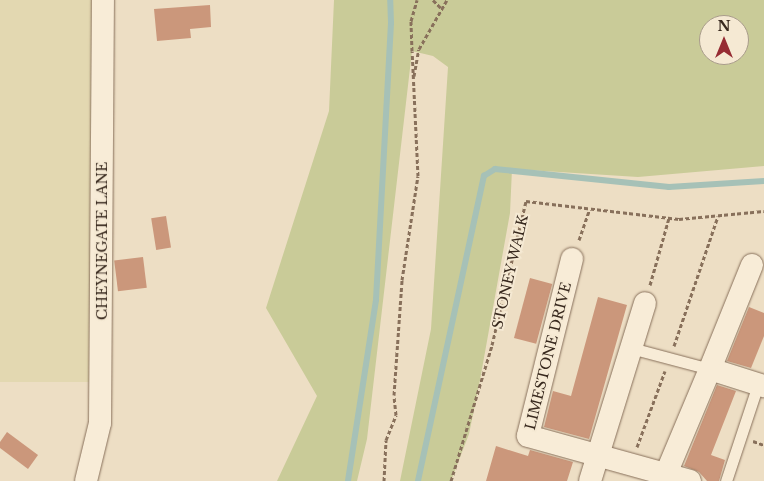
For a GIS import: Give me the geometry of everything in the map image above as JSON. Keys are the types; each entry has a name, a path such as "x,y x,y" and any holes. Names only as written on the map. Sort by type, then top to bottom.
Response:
{"street":[{"name":"CHEYNEGATE LANE","path":"86,481 100,423 103,0"},
{"name":"LIMESTONE DRIVE","path":"572,259 528,436 598,456 664,478 690,481"},
{"path":"664,478 752,265"},
{"path":"590,481 645,303"},
{"path":"710,369 761,385"}],"lane":[{"path":"632,348 710,369"},
{"path":"726,481 761,385"}],"path":[{"path":"384,481 386,440 396,415 394,394 402,280 418,176 412,85 411,21 417,0"},
{"path":"433,0 441,8"},
{"path":"412,85 419,49 446,0"},
{"name":"STONEY WALK","path":"452,481 492,346 526,201 589,211 670,218 764,211"},
{"path":"572,259 589,211"},
{"path":"645,303 670,218"}],"shaded area":[{"path":"0,0 93,0 93,382 0,382"}],"green space":[{"path":"334,0 764,0 764,166 638,177 512,169 510,213 480,380 469,434 451,481 400,481 431,329 448,67 433,56 412,51 367,439 357,481 277,481 317,396 266,308 329,111"}],"building":[{"path":"210,5 211,27 190,29 191,38 157,41 154,9"},
{"path":"166,216 171,248 156,250 151,218"},
{"path":"143,257 147,288 118,291 114,261"},
{"path":"530,278 552,284 536,344 514,338"},
{"path":"598,297 627,305 589,439 544,427 553,391 571,396"},
{"path":"749,307 764,313 764,336 751,368 727,361"},
{"path":"717,385 736,391 711,455 725,460 719,481 707,481 699,472 684,466"},
{"path":"7,432 38,455 28,469 0,448 0,442"},
{"path":"496,446 528,456 530,450 573,462 567,481 486,481"}],"waterway":[{"path":"348,481 376,300 391,23 390,0"},
{"path":"418,481 484,176 495,169 669,187 764,181"}]}
